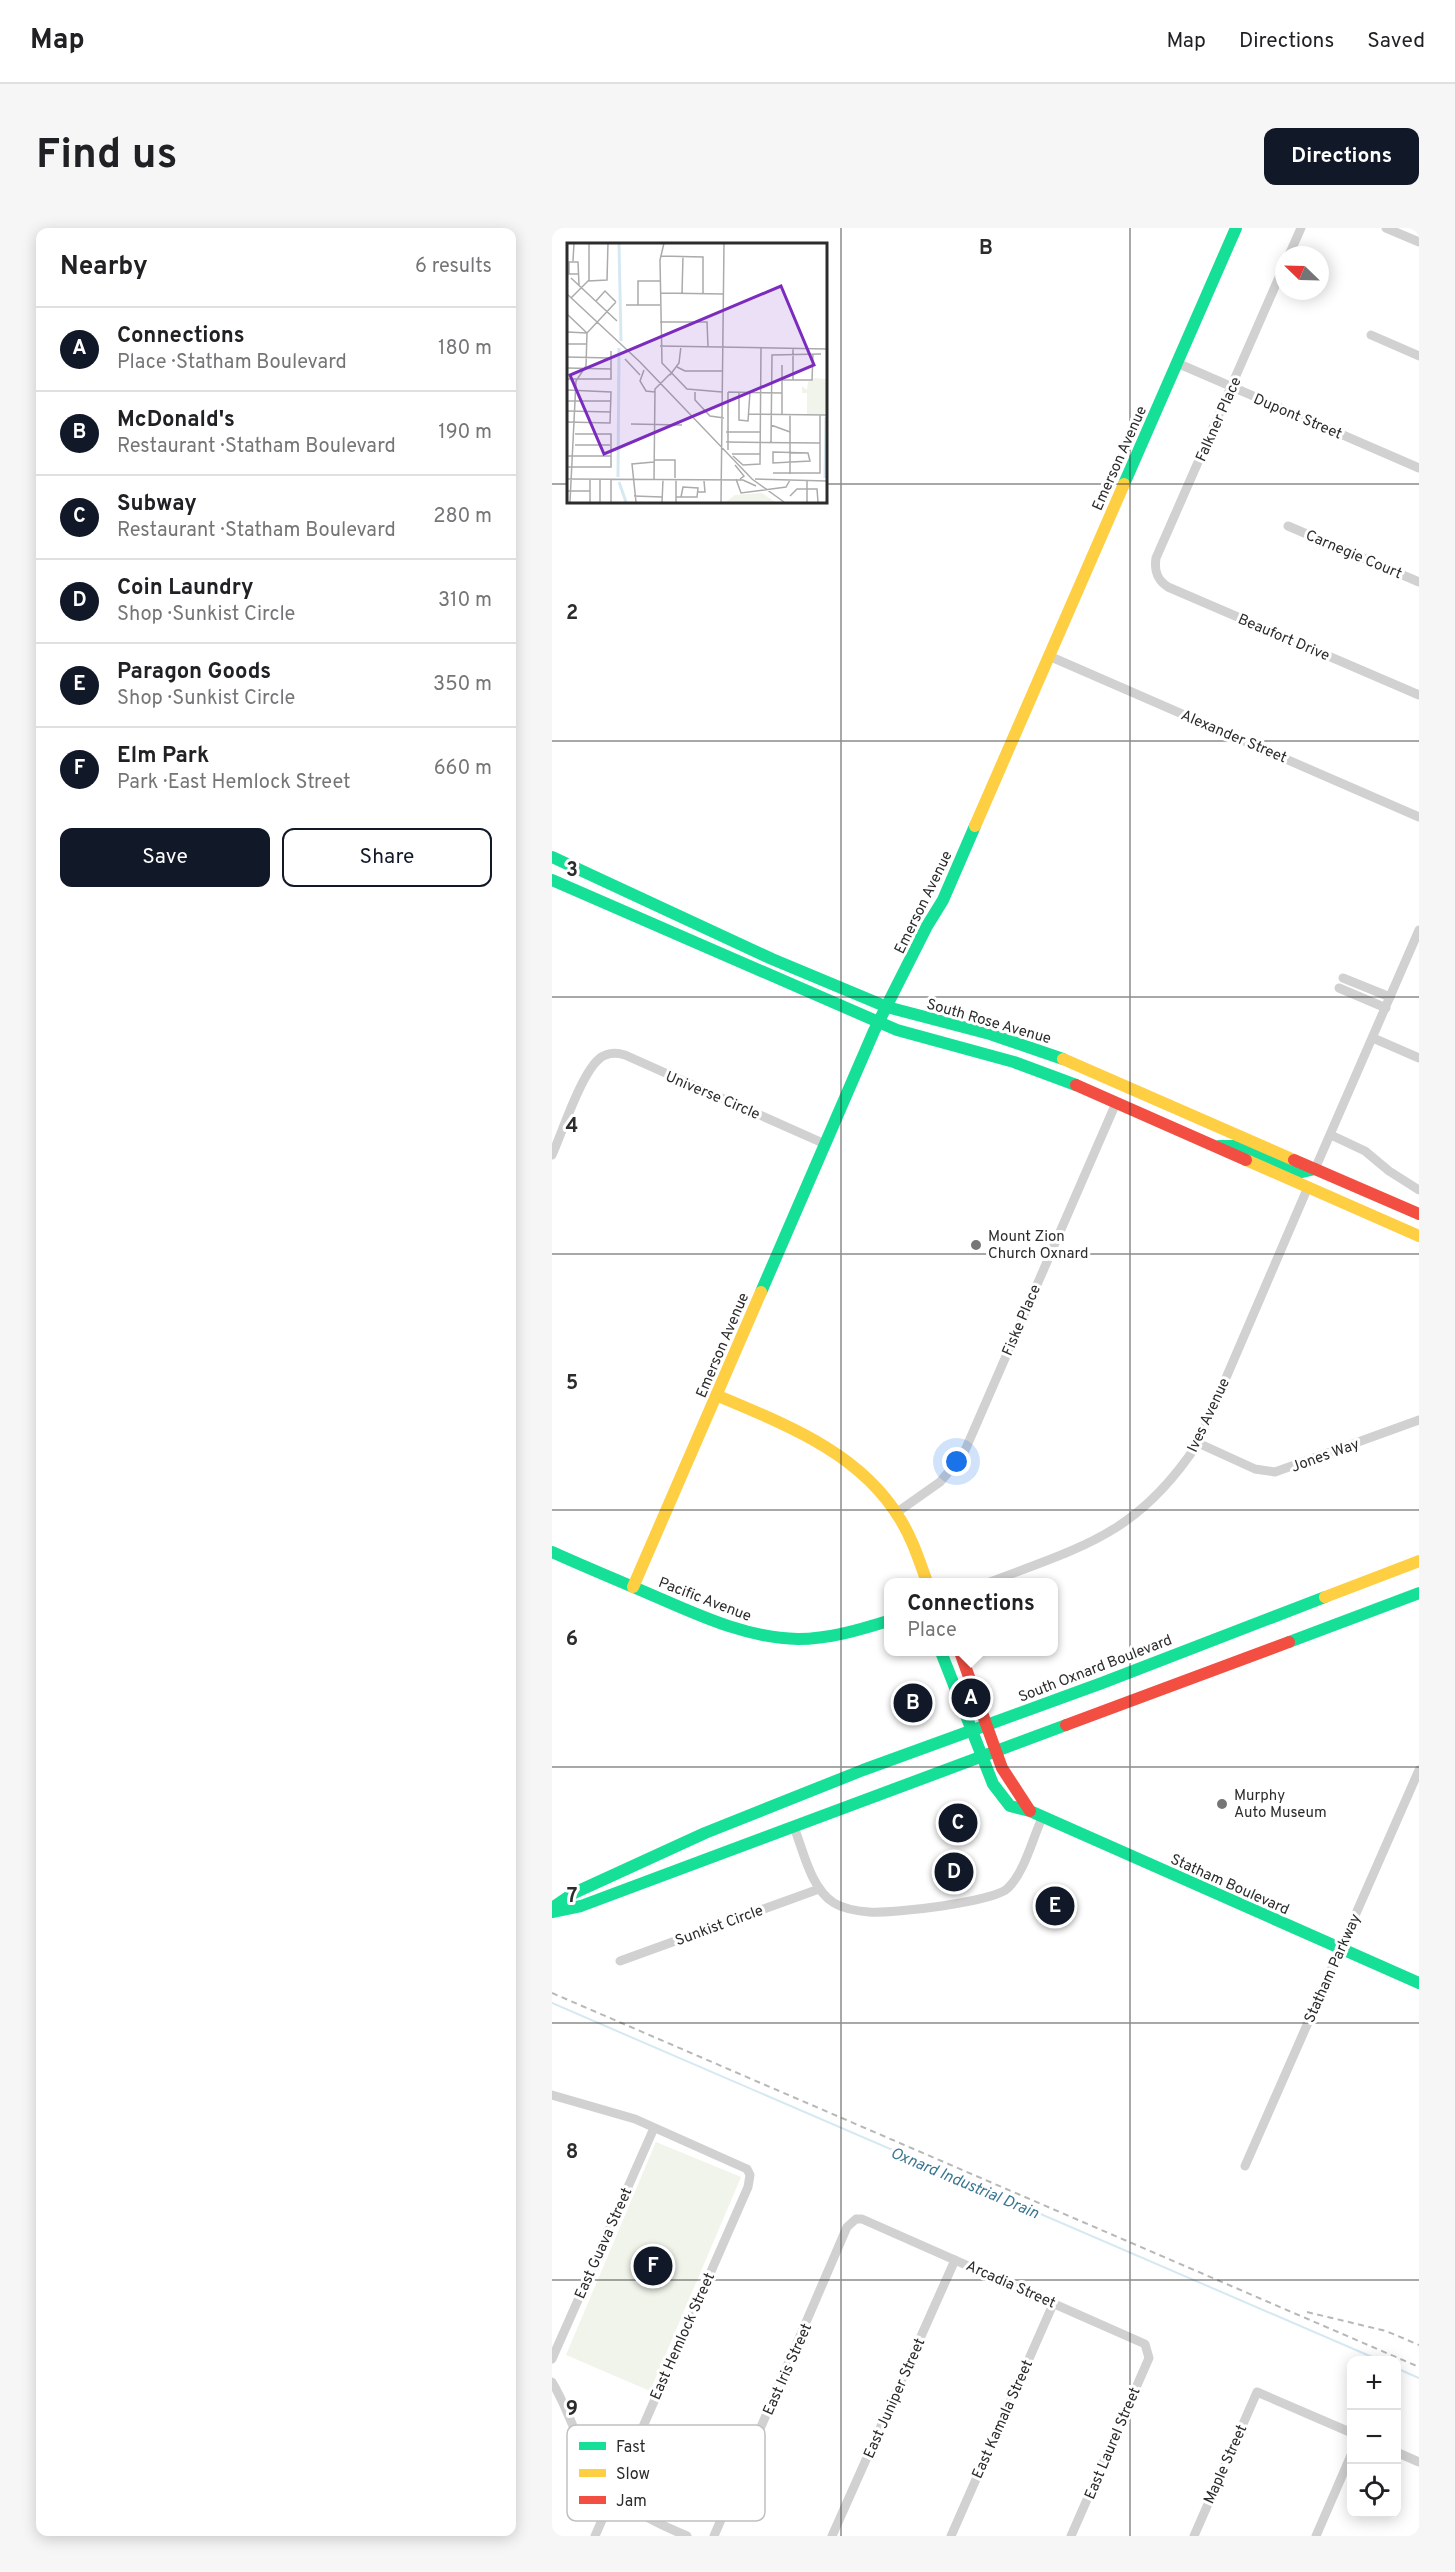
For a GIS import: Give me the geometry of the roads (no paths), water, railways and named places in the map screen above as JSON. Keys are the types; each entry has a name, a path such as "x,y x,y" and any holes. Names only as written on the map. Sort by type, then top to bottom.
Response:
{"main road":[{"name":"Emerson Avenue","path":"633,1587 880,1022 927,926 943,900 1236,228"},
{"name":"South Rose Avenue","path":"552,857 772,959 887,1008 1036,1047 1419,1214"},
{"path":"552,880 880,1022 935,1043 1026,1065 1419,1236"},
{"path":"1211,1146 1237,1146 1298,1173 1315,1170"},
{"path":"717,1395 821,1442 863,1473 896,1513 908,1534 925,1578"},
{"name":"Pacific Avenue","path":"552,1552 719,1624 761,1635 803,1639 825,1638 861,1631 884,1622"},
{"name":"South Oxnard Boulevard","path":"552,1910 574,1893 684,1842 970,1729 1102,1683 1419,1561"},
{"name":"South Oxnard Boulevard","path":"552,1910 581,1906 1419,1593"},
{"name":"Statham Boulevard","path":"943,1656 970,1729 999,1794 1010,1806 1030,1811 1419,1983"},
{"name":"Statham Boulevard","path":"962,1656 1006,1777 1030,1811"}],"street":[{"path":"1293,246 1301,228"},
{"path":"1386,228 1418,240"},
{"name":"Falkner Place","path":"1156,572 1156,558 1275,287"},
{"path":"1371,335 1419,356"},
{"name":"Dupont Street","path":"1177,363 1419,468"},
{"name":"Carnegie Court","path":"1288,526 1419,582"},
{"name":"Beaufort Drive","path":"1156,572 1159,579 1168,587 1419,695"},
{"name":"Alexander Street","path":"1049,656 1419,817"},
{"path":"1315,1170 1418,935"},
{"path":"1343,978 1390,997"},
{"path":"1339,988 1386,1008"},
{"path":"1373,1038 1419,1058"},
{"name":"Universe Circle","path":"552,1155 589,1071 600,1058 613,1053 625,1055 825,1144"},
{"name":"Fiske Place","path":"896,1513 940,1482 963,1455 1116,1103"},
{"path":"1331,1135 1365,1151 1389,1172 1419,1190"},
{"name":"Ives Avenue","path":"1001,1578 1083,1547 1125,1524 1159,1494 1198,1443 1308,1187"},
{"name":"Jones Way","path":"1198,1443 1256,1469 1275,1472 1419,1420"},
{"name":"Statham Parkway","path":"1245,2166 1419,1770"},
{"path":"794,1827 819,1888 836,1904 851,1910 877,1912 980,1900 999,1895 1007,1890 1015,1879 1042,1818"},
{"name":"Sunkist Circle","path":"620,1961 819,1888"},
{"path":"552,2095 620,2114 654,2128"},
{"name":"East Hemlock Street","path":"643,2425 748,2187 750,2175 747,2169 654,2128"},
{"name":"East Guava Street","path":"552,2359 654,2128"},
{"name":"East Iris Street","path":"762,2425 847,2227 856,2219 872,2223"},
{"name":"Arcadia Street","path":"872,2223 1141,2341 1148,2349"},
{"name":"East Juniper Street","path":"832,2536 955,2260"},
{"name":"East Kamala Street","path":"951,2536 1054,2302"},
{"name":"East Laurel Street","path":"1071,2536 1149,2358 1148,2349"},
{"path":"552,2382 574,2425"},
{"name":"Maple Street","path":"1194,2536 1257,2392 1347,2431"},
{"path":"1401,2454 1419,2462"},
{"path":"1316,2536 1347,2464"},
{"name":"East Hemlock Street","path":"595,2536 601,2521"},
{"path":"655,2521 687,2536"},
{"name":"East Iris Street","path":"714,2536 720,2521"}],"waterway":[{"name":"Oxnard Industrial Drain","path":"552,2003 1370,2356"},
{"name":"Oxnard Industrial Drain","path":"1401,2370 1419,2378"}],"railway":[{"path":"552,1993 1419,2367"},
{"path":"1307,2312 1386,2331 1419,2345"}],"place":[{"name":"Mount Zion Church Oxnard","path":"976,1245"},
{"name":"Connections","path":"971,1698"},
{"name":"McDonald's","path":"913,1703"},
{"name":"Murphy Auto Museum","path":"1222,1804"},
{"name":"Subway","path":"958,1823"},
{"name":"Coin Laundry","path":"954,1872"},
{"name":"Paragon Goods","path":"1055,1906"},
{"name":"Elm Park","path":"653,2266"}]}
